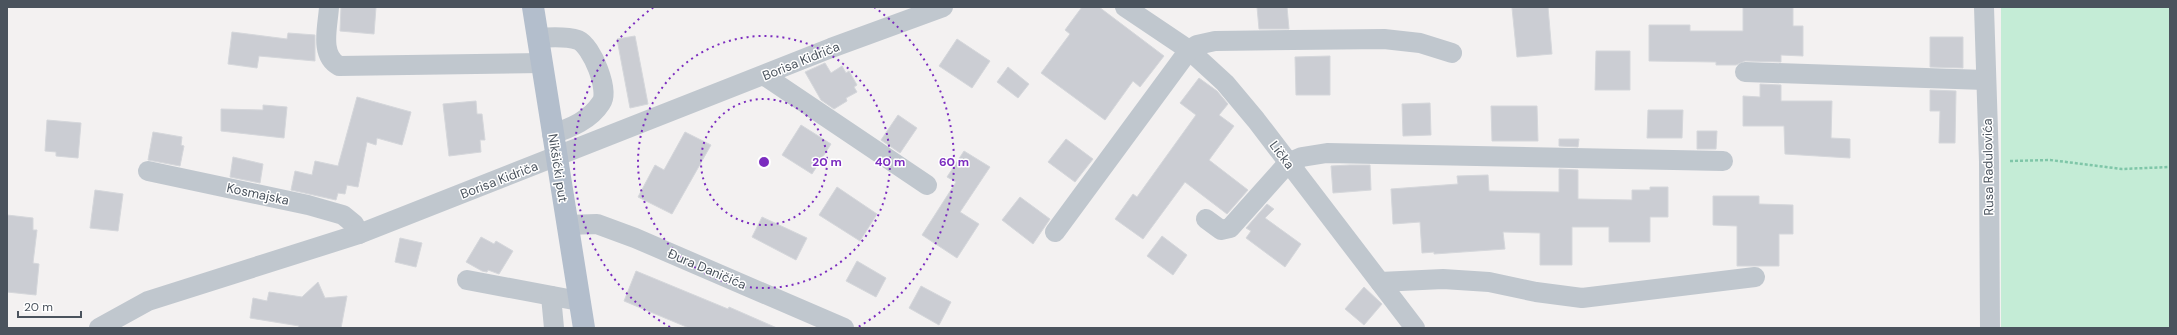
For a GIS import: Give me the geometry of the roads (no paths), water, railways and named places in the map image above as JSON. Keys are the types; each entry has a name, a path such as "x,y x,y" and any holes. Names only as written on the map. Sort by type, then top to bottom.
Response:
{"main road":[{"name":"Nikšićki put","path":"533,7 584,328"}],"street":[{"path":"329,7 327,50 332,62 339,66 542,63"},
{"name":"Borisa Kidriča","path":"98,328 148,301 359,234 765,76 831,48 943,7"},
{"name":"Lička","path":"1126,7 1189,50 1225,83 1415,328"},
{"name":"Rusa Radulovića","path":"1984,7 1985,80 1989,162 1990,328"},
{"path":"538,38 579,40 591,52 603,83 602,102 588,118 552,134"},
{"path":"1055,232 1189,50 1197,45 1215,41 1384,39 1420,43 1452,53"},
{"path":"1745,72 1985,80"},
{"path":"765,76 927,185"},
{"path":"1206,219 1221,230 1230,228 1288,163 1302,157 1327,153 1723,161"},
{"name":"Kosmajska","path":"148,171 308,205 343,215 354,224 359,234"},
{"name":"Đura Daničića","path":"567,225 597,224 844,328"},
{"path":"1380,282 1443,279 1489,282 1536,292 1582,298 1755,277"},
{"path":"467,280 579,301"},
{"path":"551,296 554,328"}]}
